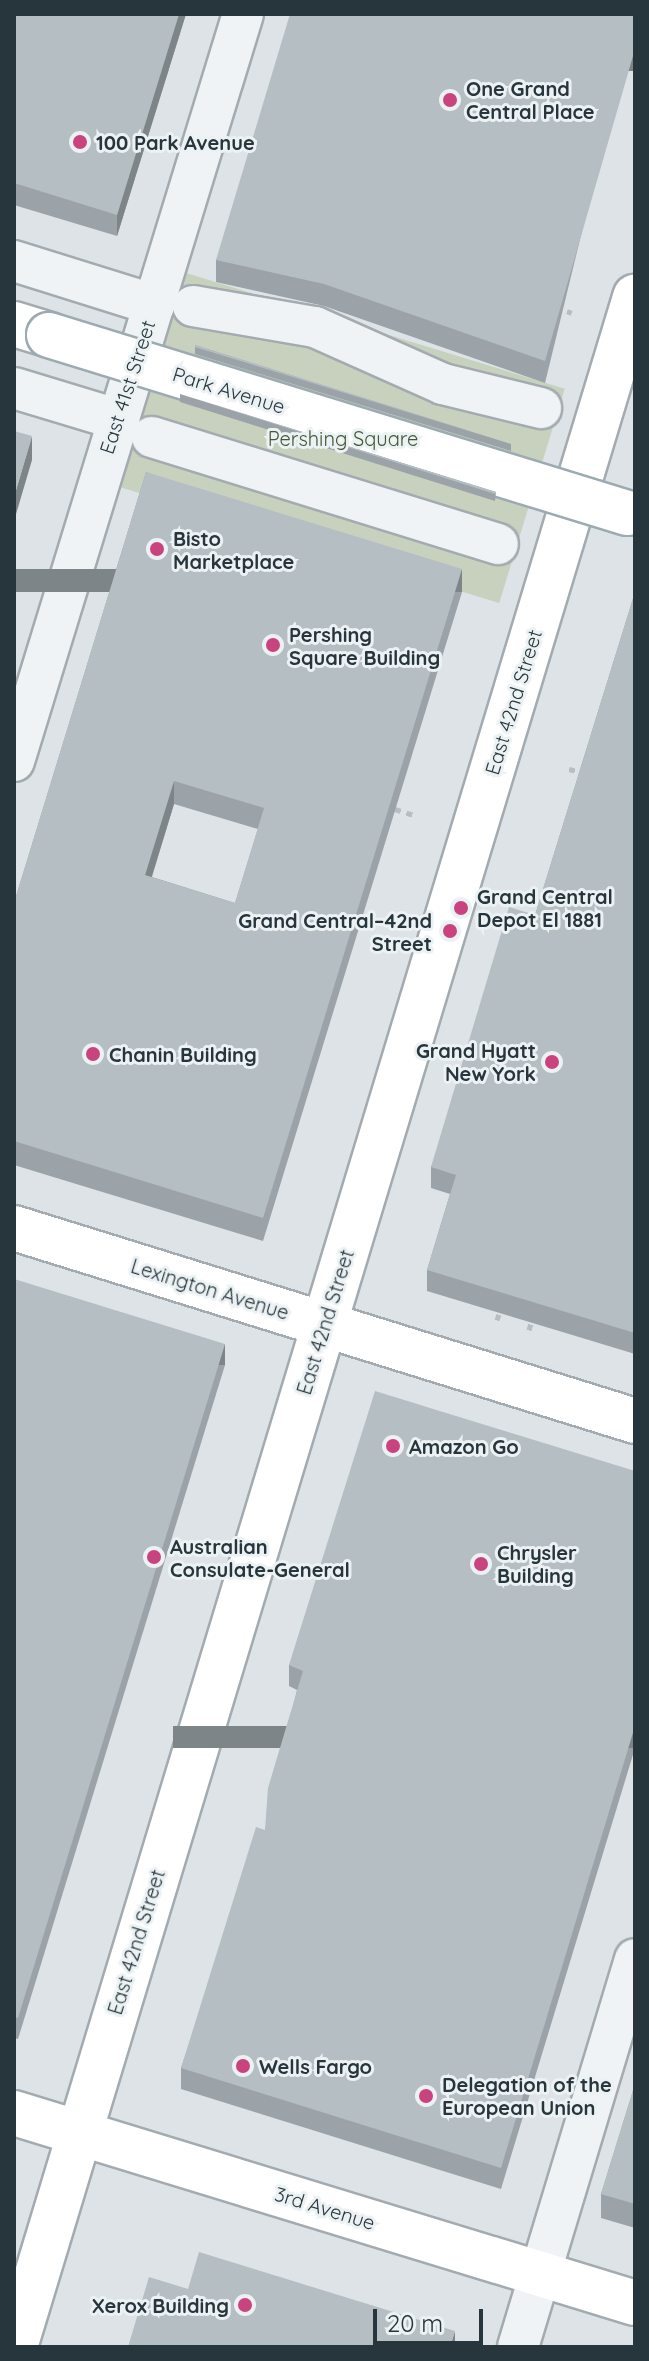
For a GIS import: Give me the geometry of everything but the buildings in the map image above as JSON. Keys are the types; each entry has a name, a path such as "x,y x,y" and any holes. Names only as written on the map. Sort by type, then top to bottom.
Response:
{"main road":[{"name":"East 42nd Street","path":"15,2347 635,297"},
{"name":"Park Avenue","path":"32,330 632,515"},
{"name":"Lexington Avenue","path":"14,1228 635,1421"},
{"name":"3rd Avenue","path":"14,2113 635,2303"}],"street":[{"name":"East 41st Street","path":"14,761 135,428 154,305 243,14"},
{"path":"14,261 154,305"},
{"path":"193,306 315,327 443,384 541,408"},
{"path":"14,388 498,544"},
{"path":"518,2347 635,1959"}],"path":[{"path":"569,769 601,778"},
{"path":"395,809 414,815"}],"green space":[{"name":"Pershing Square","path":"186,273 565,389 499,603 121,487"}],"place":[{"name":"One Grand Central Place","path":"450,100"},
{"name":"100 Park Avenue","path":"80,142"},
{"name":"Bisto Marketplace","path":"157,549"},
{"name":"Pershing Square Building","path":"273,645"},
{"name":"Grand Central Depot El 1881","path":"461,908"},
{"name":"Grand Central–42nd Street","path":"450,931"},
{"name":"Chanin Building","path":"93,1054"},
{"name":"Grand Hyatt New York","path":"552,1062"},
{"name":"Amazon Go","path":"393,1446"},
{"name":"Australian Consulate-General","path":"154,1557"},
{"name":"Chrysler Building","path":"481,1564"},
{"name":"Wells Fargo","path":"243,2066"},
{"name":"Delegation of the European Union","path":"426,2096"},
{"name":"Xerox Building","path":"245,2305"}]}
